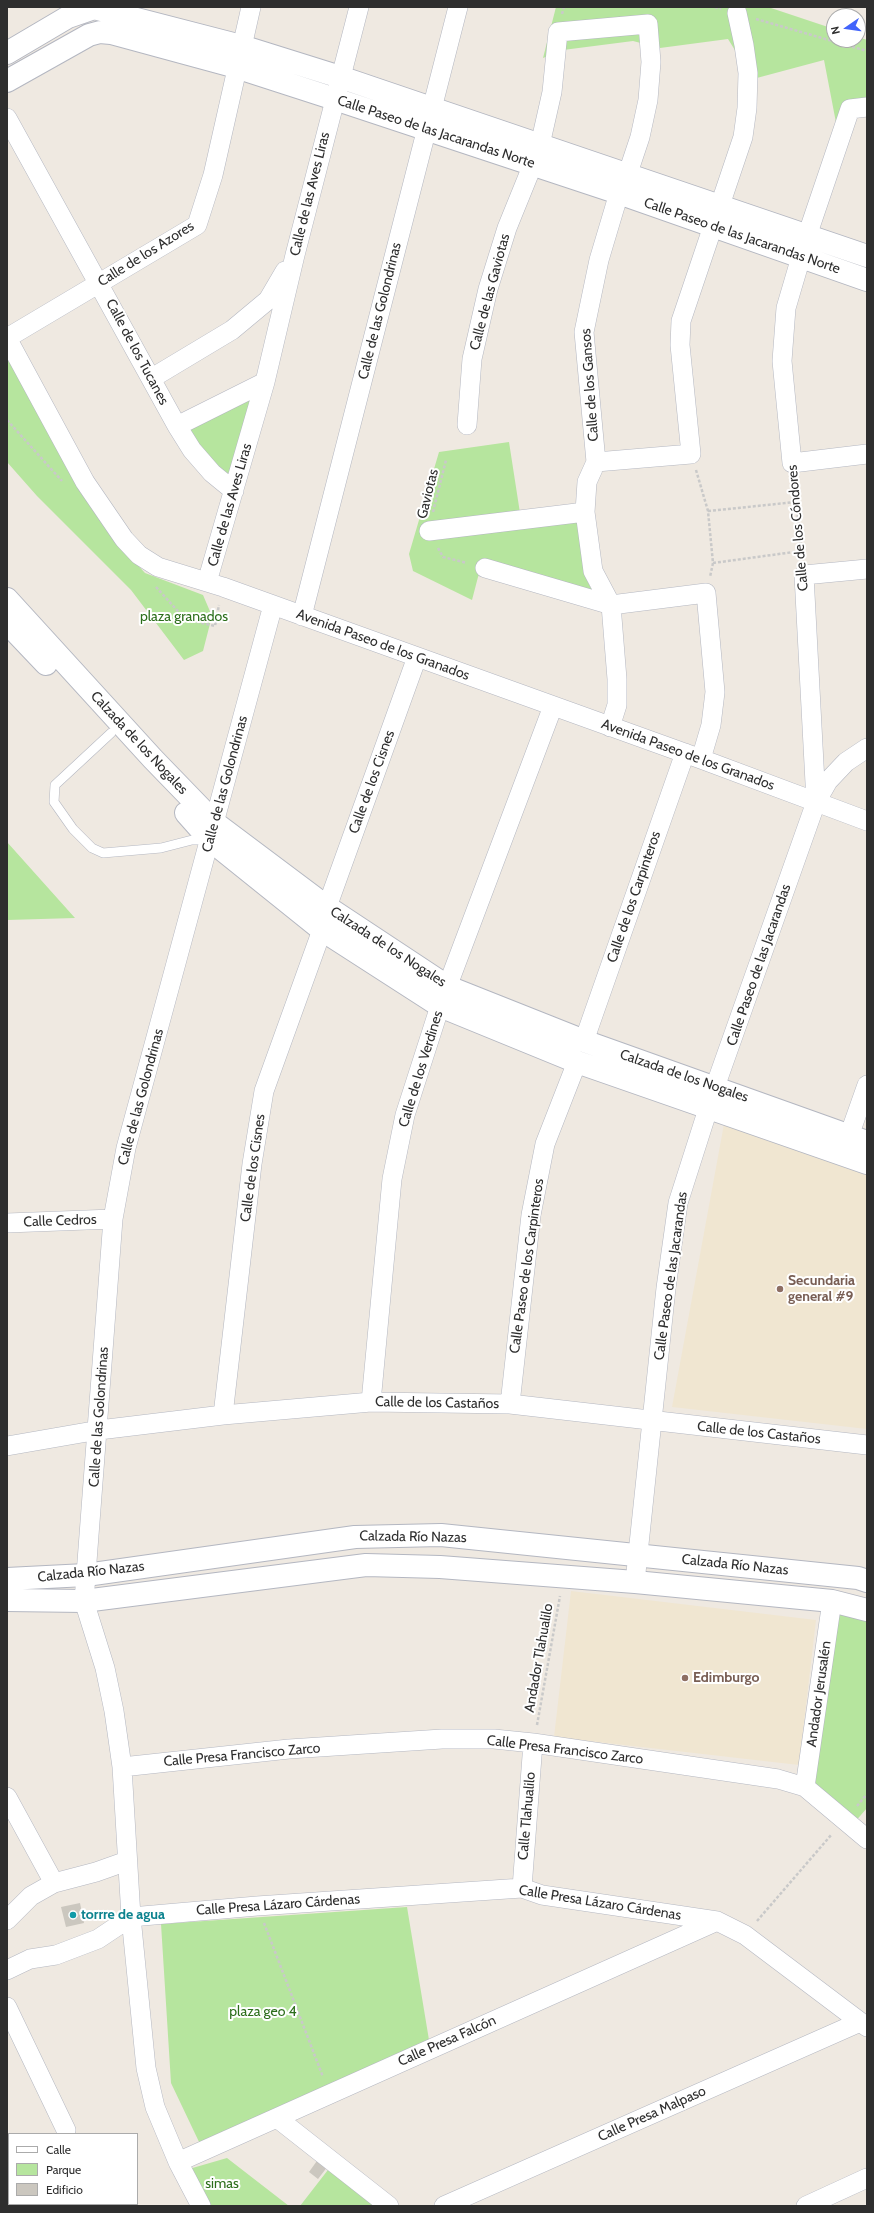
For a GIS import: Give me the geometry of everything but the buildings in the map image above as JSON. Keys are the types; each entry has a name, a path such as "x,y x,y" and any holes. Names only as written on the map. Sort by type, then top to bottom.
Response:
{"street":[{"name":"Calle de los Azores","path":"7,338 197,225 213,175 236,67 251,7"},
{"name":"Calle de las Aves Liras","path":"208,582 265,382 295,255 359,7"},
{"name":"Calle de las Golondrinas","path":"302,616 458,7"},
{"name":"Calle Paseo de las Jacarandas Norte","path":"7,53 68,17 94,8 241,46 432,108 619,193 807,236 867,256"},
{"path":"691,454 680,345 681,321 743,137 747,108 748,73 737,13"},
{"name":"Calle de las Gaviotas","path":"467,425 472,359 488,289 507,228 536,155 552,92 558,32 648,24 651,62 648,100 640,137 628,173"},
{"name":"Calle Paseo de las Jacarandas Norte","path":"7,81 89,35 100,32 111,33 236,67 426,129 536,155 628,173 801,257 867,280"},
{"path":"807,236 858,108"},
{"name":"Calle de los Tucanes","path":"7,118 152,378 177,426 192,450 207,467 234,492"},
{"name":"Calle de los Gansos","path":"610,727 617,705 617,679 611,605 592,571 585,512 587,482 596,462 584,332 599,260 619,193"},
{"path":"152,378 232,330 268,300 295,255"},
{"name":"Calle de los Cóndores","path":"792,463 782,361 786,308 801,257"},
{"name":"Avenida Paseo de los Granados","path":"7,338 85,482 124,539 139,555 158,567 208,582 693,756 867,821"},
{"path":"177,426 265,382"},
{"name":"Calle de los Gansos","path":"596,462 691,454"},
{"path":"792,463 867,454"},
{"path":"429,532 585,512"},
{"path":"485,568 611,605 706,593"},
{"path":"804,575 867,569"},
{"name":"Calle de los Cóndores","path":"804,575 816,802"},
{"name":"Calle de los Carpinteros","path":"584,1041 693,756 711,724 715,692 706,593"},
{"name":"Calle de las Golondrinas","path":"84,1601 99,1430 113,1219 126,1148 213,831 272,605"},
{"name":"Calzada de los Nogales","path":"11,616 111,733 149,764"},
{"name":"Calzada de los Nogales","path":"11,616 213,831 322,930 444,996 577,1062 867,1163"},
{"name":"Calle de los Cisnes","path":"327,907 417,657"},
{"name":"Calle de los Verdines","path":"371,1402 392,1179 405,1115 444,996 553,706"},
{"name":"Calle Paseo de las Jacarandas","path":"635,1582 666,1288 678,1203 715,1087 816,802 828,781 846,762 867,748"},
{"name":"Calzada de los Nogales","path":"213,831 327,907 444,996 584,1041 858,1139"},
{"name":"Calle de los Cisnes","path":"223,1415 252,1164 264,1092 322,930"},
{"name":"Calle Paseo de los Carpinteros","path":"510,1404 531,1215 538,1179 545,1144 577,1062"},
{"path":"858,1139 867,1085"},
{"name":"Calle Cedros","path":"7,1223 113,1219"},
{"name":"Calle de los Castaños","path":"7,1446 99,1430 223,1415 371,1402 510,1404 867,1445"},
{"name":"Calzada Río Nazas","path":"7,1579 86,1575 355,1536 441,1535 858,1578 867,1581"},
{"name":"Calzada Río Nazas","path":"7,1600 84,1601 366,1565 440,1567 635,1582 832,1601 867,1610"},
{"path":"84,1601 105,1668 113,1704 122,1767 131,1917 146,2068 155,2107 178,2162 201,2206"},
{"name":"Andador Jerusalén","path":"805,1787 832,1601"},
{"name":"Calle Presa Francisco Zarco","path":"122,1767 289,1749 442,1738 533,1743 778,1779 805,1787 867,1839"},
{"name":"Calle Tlahualilo","path":"522,1888 533,1743"},
{"path":"7,1797 54,1883"},
{"path":"7,1920 31,1896 54,1883 96,1872 127,1861"},
{"name":"Calle Presa Lázaro Cárdenas","path":"131,1917 257,1906 522,1888 542,1895 717,1921 745,1935 864,2024"},
{"path":"7,1970 30,1959 56,1955 98,1939 131,1917"},
{"name":"Calle Presa Falcón","path":"178,2162 717,1921"},
{"path":"7,2007 66,2130"},
{"name":"Calle Presa Malpaso","path":"444,2206 864,2024"},
{"path":"277,2118 389,2206"},
{"path":"806,2206 867,2178"}],"lane":[{"path":"111,733 55,785 54,802 74,829 92,848 103,853 161,848 192,840 213,831"}],"path":[{"path":"715,7 867,51"},
{"path":"691,454 708,511 713,563 706,593"},
{"name":"Gaviotas","path":"446,460 429,532 443,557 485,568"},
{"name":"Calle de los Cóndores","path":"792,463 804,575"},
{"path":"708,511 796,502"},
{"path":"713,563 801,551"},
{"name":"Andador Tlahualilo","path":"533,1743 564,1576"},
{"path":"745,1935 867,1794"},
{"path":"257,1906 329,2094"}],"shaded area":[{"name":"Secundaria general #9","path":"724,1124 867,1172 867,1429 672,1407"},
{"name":"Edimburgo","path":"571,1591 816,1620 799,1765 554,1737"}],"green space":[{"path":"556,7 768,7 826,26 826,48 866,48 867,40 867,112 855,114 838,133 824,60 753,79 728,39 660,48 633,41 563,50 543,58"},
{"name":"plaza granados","path":"7,356 123,549 145,573 203,595 212,616 203,651 184,660 131,590 37,496 7,462"},
{"path":"258,392 233,488 182,427"},
{"path":"509,442 520,513 580,504 584,573 594,595 484,562 478,577 472,600 413,571 409,554 439,452"},
{"path":"7,842 75,918 7,920"},
{"path":"836,1608 867,1615 867,1808 854,1823 809,1785"},
{"name":"plaza geo 4","path":"407,1907 429,2040 200,2144 171,2083 161,1924"},
{"name":"simas","path":"227,2158 289,2206 208,2206 189,2169"},
{"path":"331,2166 385,2206 300,2206"}],"place":[{"name":"Secundaria general #9","path":"780,1289"},
{"name":"Edimburgo","path":"685,1678"},
{"name":"torrre de agua","path":"73,1915"}]}
